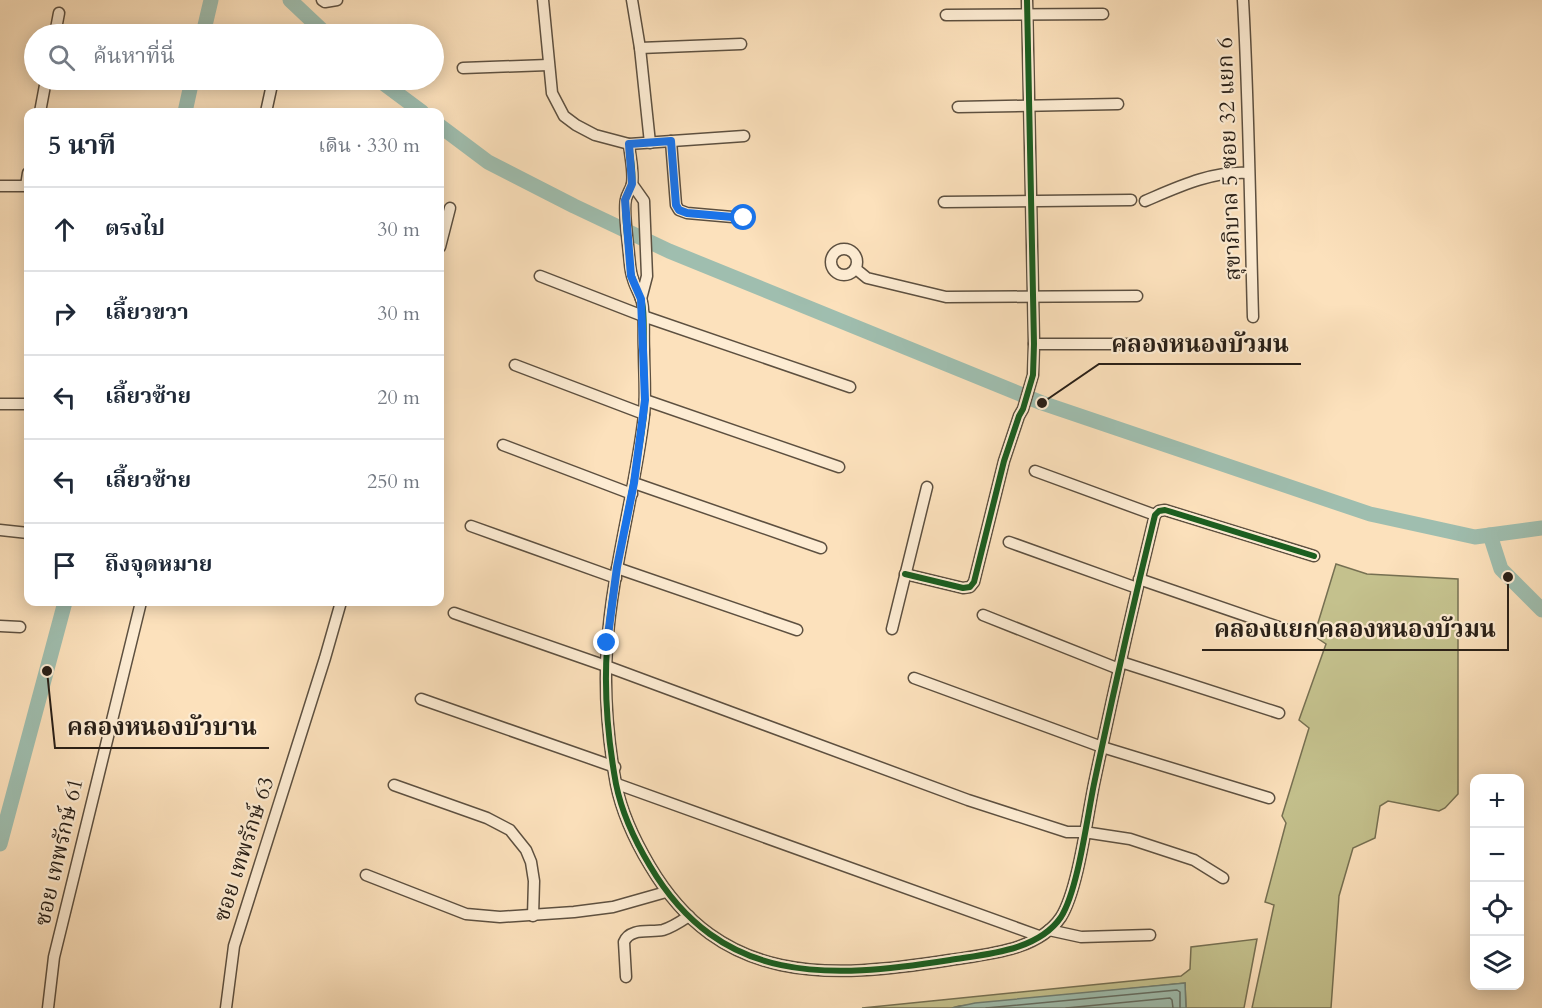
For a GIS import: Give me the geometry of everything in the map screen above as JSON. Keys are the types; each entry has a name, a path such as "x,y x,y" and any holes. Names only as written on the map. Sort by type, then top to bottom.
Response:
{"street":[{"path":"322,0 325,2 337,0"},
{"path":"543,0 552,93 564,116 595,135 629,144 744,136"},
{"path":"632,0 640,48 650,143"},
{"path":"904,574 963,588 970,587 974,582 1004,461 1030,383 1034,344 1027,0"},
{"name":"สุขาภิบาล 5 ซอย 32 แยก 6","path":"1243,0 1248,101 1253,317"},
{"path":"57,24 59,13"},
{"path":"946,15 1103,14"},
{"path":"640,48 741,44"},
{"path":"463,68 548,65"},
{"path":"41,108 44,90"},
{"path":"267,108 271,90"},
{"path":"958,107 1118,104"},
{"path":"671,141 676,205 679,210 687,213 744,218"},
{"path":"629,144 632,184 625,200 631,276 641,299 643,316 645,400 633,488 616,573 607,643 606,666 616,784 626,820 641,852 666,892 715,938 735,950 792,968 856,972 993,953 1013,948 1044,933 1060,918 1076,873 1120,665 1155,515 1165,510 1314,556"},
{"path":"1145,201 1218,174 1248,173"},
{"path":"632,184 644,201 647,276 641,299"},
{"path":"0,186 24,186"},
{"path":"944,202 1131,200"},
{"path":"444,231 450,208"},
{"path":"856,269 867,278 946,297 1137,296"},
{"path":"540,276 643,316 850,387"},
{"path":"1034,344 1137,345"},
{"path":"515,366 644,414"},
{"path":"645,400 839,467"},
{"path":"0,404 24,404"},
{"path":"503,445 821,548"},
{"path":"1035,471 1155,515"},
{"path":"892,629 927,487"},
{"path":"471,526 797,630"},
{"path":"0,530 24,533"},
{"path":"1009,542 1290,631"},
{"name":"ซอย เทพรักษ์ 61","path":"48,1008 54,957 140,606"},
{"name":"ซอย เทพรักษ์ 63","path":"226,1008 234,946 340,606"},
{"path":"454,613 606,666 968,800 1067,832 1084,832 1130,839 1194,860 1223,878"},
{"path":"983,615 1120,665 1279,713"},
{"path":"0,626 20,627"},
{"path":"914,678 1102,747 1269,798"},
{"path":"421,699 615,767"},
{"path":"616,784 1044,933 1081,937 1150,935"},
{"path":"394,785 487,818 510,830 526,850 531,862 534,881 533,916"},
{"path":"366,874 466,914 500,917 533,916 613,907 666,892"},
{"path":"626,976 624,942 626,937 632,933 661,931 689,916"}],"shaded area":[{"path":"1336,564 1367,574 1458,579 1458,794 1439,811 1388,801 1380,806 1375,838 1353,848 1339,896 1331,1008 1252,1008 1274,905 1265,902 1286,823 1282,816 1309,728 1299,720 1326,644 1314,636"},
{"path":"1257,939 1244,1008 1186,1008 1185,983 952,1008 862,1008 1181,976 1190,969 1191,947"}],"water":[{"path":"1185,983 1186,1008 952,1008 975,1003"}],"waterway":[{"path":"205,24 211,0"},
{"path":"290,0 315,24"},
{"path":"186,108 190,90"},
{"path":"392,90 417,108"},
{"path":"444,129 488,162 669,251 1042,403 1370,514 1475,537 1542,528"},
{"path":"1490,535 1501,569 1542,610"},
{"path":"0,844 64,606"}],"cycle path":[{"path":"905,574 963,588 970,587 974,582 1004,461 1033,375 1027,0"},
{"path":"629,144 632,179 625,204 625,218 631,273 643,308 645,407 610,618 606,681 609,733 619,795 634,837 650,866 678,905 710,934 744,953 781,965 821,970 862,970 980,956 1011,949 1039,937 1061,917 1072,890 1155,515 1165,510 1314,556"}],"place":[{"name":"คลองหนองบัวมน","path":"1042,403"},
{"name":"คลองแยกคลองหนองบัวมน","path":"1508,577"},
{"name":"คลองหนองบัวบาน","path":"47,671"}],"route":[{"path":"607,643 617,567 634,483 645,400 643,316 641,299 631,276 625,200 632,184 629,144 671,141 676,205 679,210 687,213 744,218"}]}
